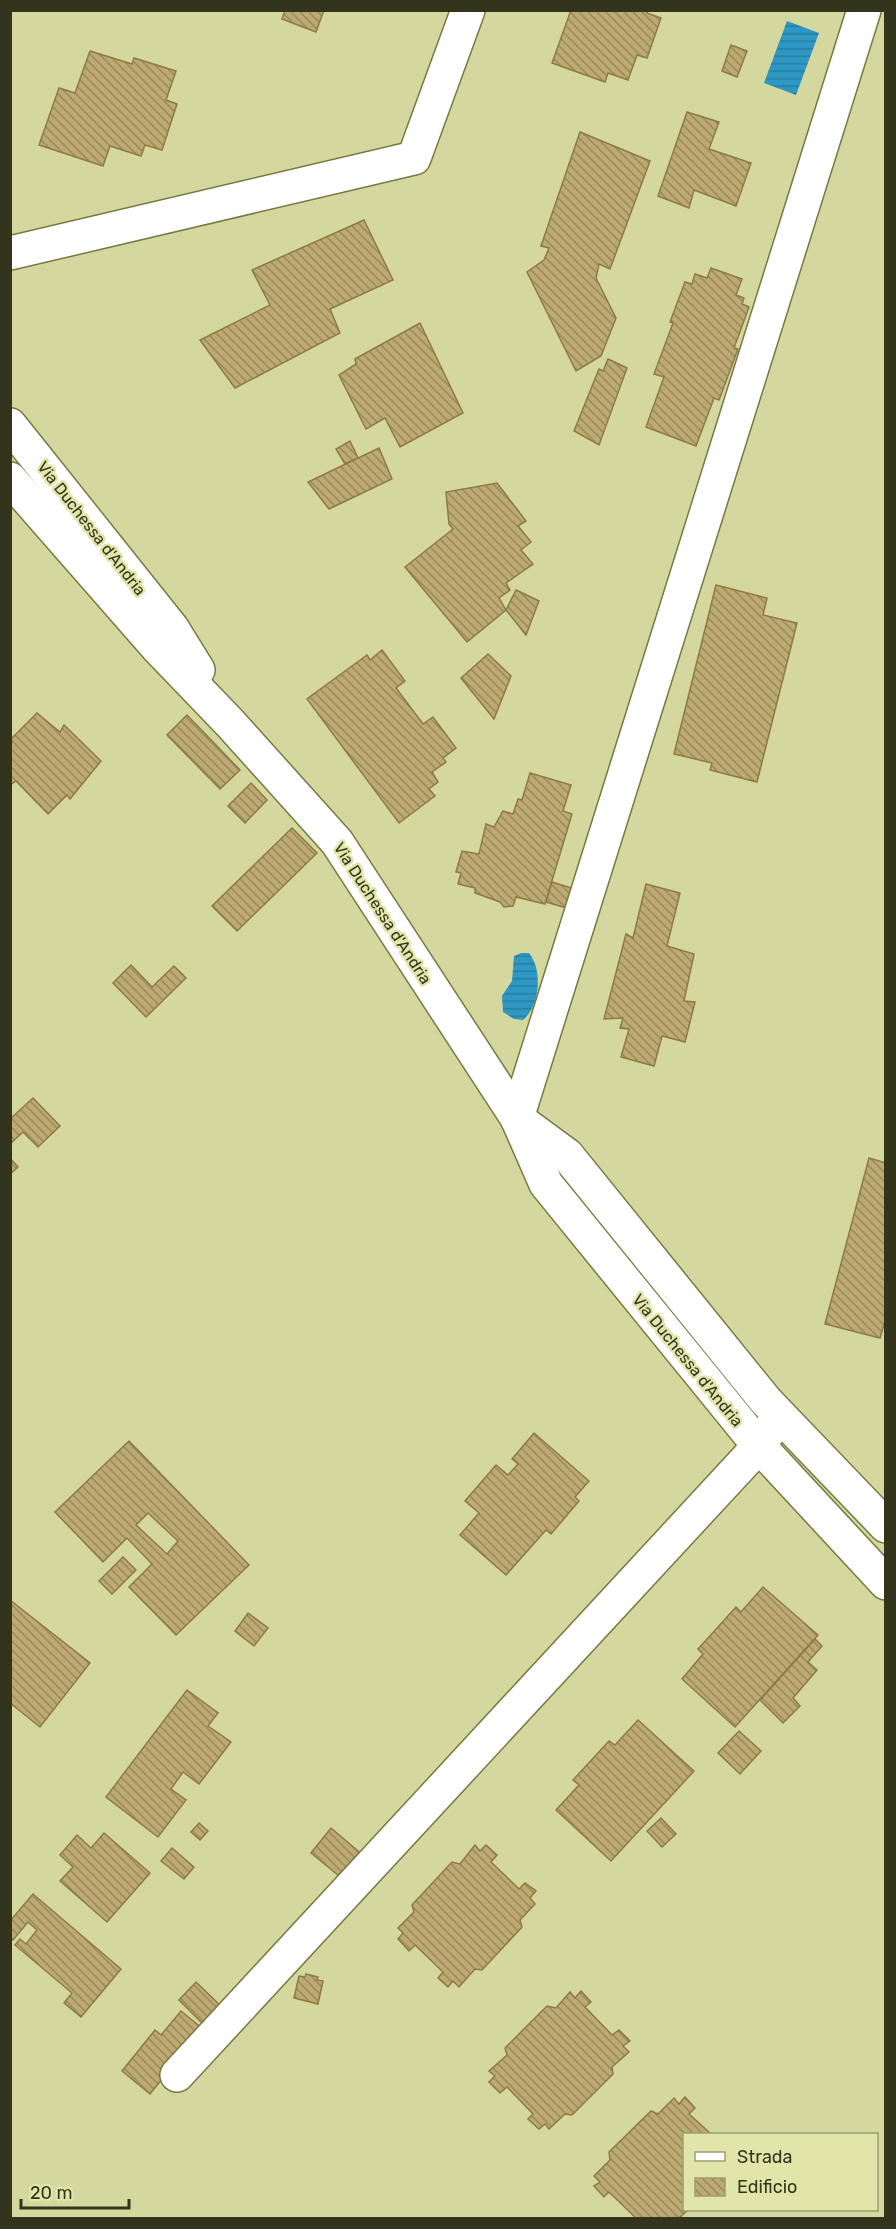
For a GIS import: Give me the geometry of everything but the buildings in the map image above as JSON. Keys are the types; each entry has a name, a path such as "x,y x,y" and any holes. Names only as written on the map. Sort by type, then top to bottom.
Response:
{"street":[{"path":"10,253 414,158 468,10"},
{"path":"517,1118 864,10"},
{"name":"Via Duchessa d'Andria","path":"10,425 172,628 230,723"},
{"name":"Via Duchessa d'Andria","path":"10,478 156,646 230,723 337,842 517,1118 546,1184 759,1446 885,1583"},
{"name":"Via Duchessa d'Andria","path":"517,1118 567,1155 779,1416 885,1526"},
{"path":"177,2075 759,1446 779,1416"}],"water":[{"path":"787,21 819,33 796,95 764,83"},
{"path":"529,953 538,978 533,1006 523,1020 514,1019 503,1012 502,996 512,981 514,956"}]}
